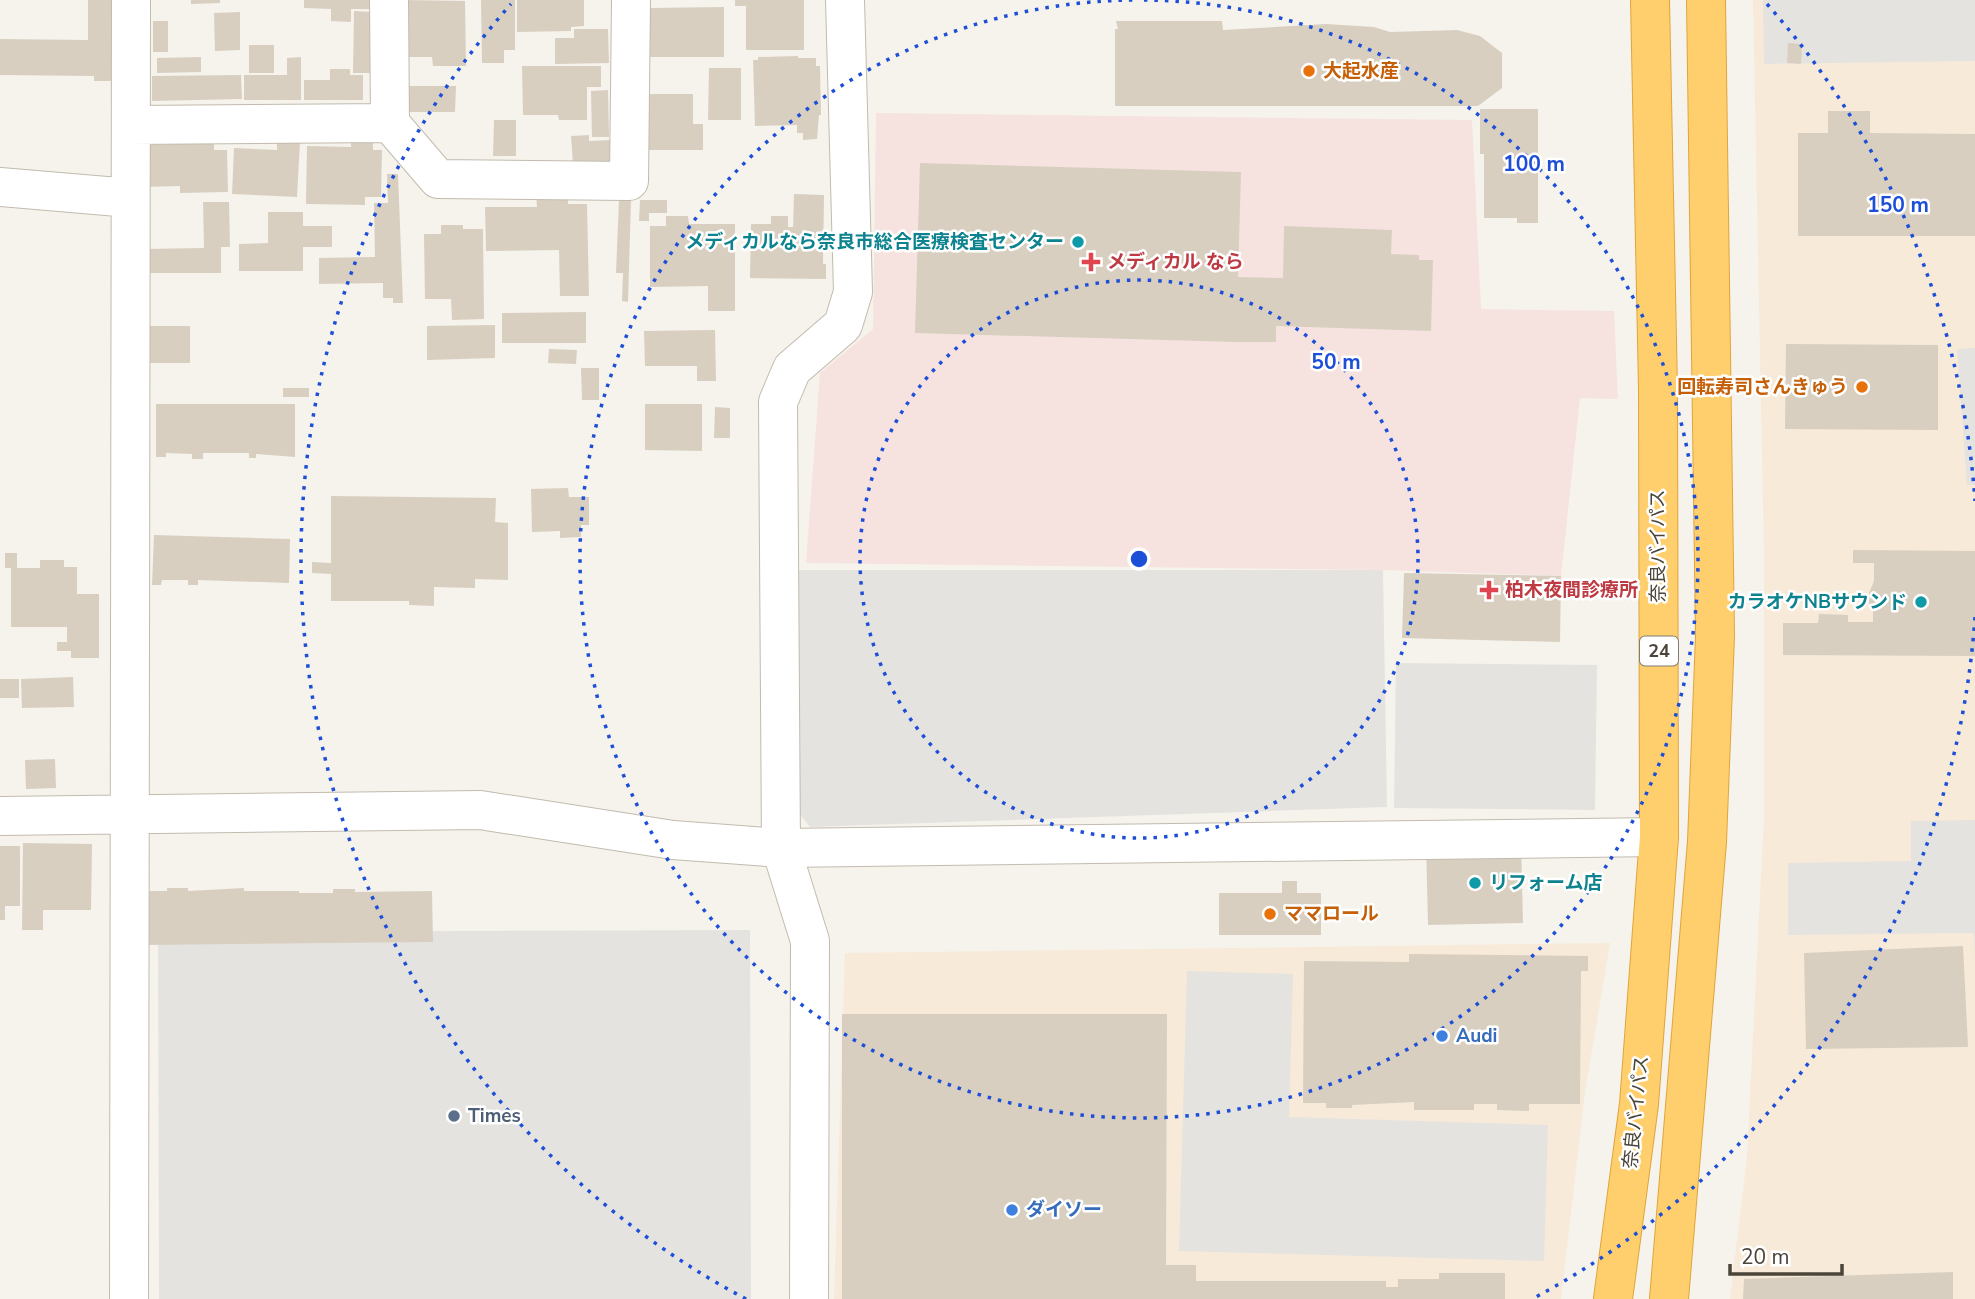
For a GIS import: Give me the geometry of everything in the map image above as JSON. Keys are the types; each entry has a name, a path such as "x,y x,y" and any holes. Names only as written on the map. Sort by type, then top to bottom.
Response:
{"highway":[{"name":"奈良バイパス","path":"1613,1299 1639,1104 1659,837 1658,389 1650,0"},
{"path":"1670,1299 1707,842 1715,636 1706,0"}],"street":[{"path":"129,1299 131,0"},
{"path":"389,0 390,123 438,179 629,180 631,0"},
{"path":"809,1299 810,942 781,848 778,402 792,369 843,325 853,292 845,0"},
{"path":"131,125 390,123"},
{"path":"0,187 130,198"},
{"path":"0,817 480,810 673,840 781,848 1659,837"}],"shaded area":[{"path":"1753,0 1975,0 1975,1299 1730,1299 1747,1157 1764,817 1764,555"},
{"path":"1763,0 1975,0 1975,61 1764,64"},
{"path":"876,113 1472,120 1481,309 1614,311 1618,399 1580,398 1561,576 1383,570 806,563 820,373 873,329"},
{"path":"1975,348 1975,485 1967,485 1957,349"},
{"path":"796,570 1383,570 1387,807 810,827 795,808"},
{"path":"1396,663 1597,665 1595,810 1394,808"},
{"path":"1975,820 1975,959 1974,933 1788,935 1788,863 1911,861 1911,821"},
{"name":"Times","path":"750,930 751,1299 159,1299 158,932"},
{"path":"1610,943 1585,1092 1561,1299 834,1299 845,953"},
{"path":"1187,971 1293,974 1289,1117 1548,1125 1544,1261 1179,1251"}],"building":[{"path":"88,0 121,0 120,81 94,81 94,76 0,75 0,39 88,40"},
{"path":"191,0 220,0 220,3 191,4"},
{"path":"304,0 371,0 371,9 351,9 351,22 331,21 331,9 304,8"},
{"path":"402,0 465,1 466,66 433,66 432,57 402,57"},
{"path":"481,0 515,0 515,50 504,50 504,63 482,63"},
{"path":"517,0 584,0 584,26 571,27 571,31 517,32"},
{"path":"735,0 804,0 804,50 746,50 746,6 735,6"},
{"path":"724,7 724,57 639,57 648,8"},
{"path":"354,11 371,12 370,73 353,73"},
{"path":"240,12 240,50 215,51 214,13"},
{"path":"153,21 168,21 168,52 153,52"},
{"name":"大起水産","path":"1116,21 1222,21 1223,30 1326,24 1374,27 1390,32 1457,30 1480,36 1502,53 1502,88 1478,106 1115,106"},
{"path":"574,29 608,29 609,63 555,64 555,38 574,38"},
{"path":"1788,43 1802,44 1801,64 1787,63"},
{"path":"249,45 274,45 274,73 249,73"},
{"path":"201,57 201,72 157,73 157,58"},
{"path":"301,57 301,100 244,100 244,75 287,75 287,58"},
{"path":"758,57 816,58 816,66 820,66 821,115 817,139 803,140 803,133 797,133 797,125 755,126 753,60 758,60"},
{"path":"522,66 601,66 601,87 587,87 587,120 559,120 558,115 523,115"},
{"path":"709,68 741,68 741,120 708,120"},
{"path":"330,69 350,69 350,75 363,75 363,100 304,100 304,80 330,80"},
{"path":"241,75 242,99 152,101 152,76"},
{"path":"405,86 456,86 455,112 405,112"},
{"path":"608,90 609,137 592,137 591,91"},
{"path":"640,94 693,94 693,124 703,124 703,150 640,150"},
{"path":"1480,109 1538,109 1538,223 1517,223 1517,218 1484,218 1484,154 1480,154"},
{"path":"1828,111 1870,111 1870,133 1975,134 1975,236 1798,236 1798,133 1828,133"},
{"path":"494,120 516,120 516,156 493,156"},
{"path":"589,135 589,141 611,140 612,163 573,164 571,136"},
{"path":"277,141 300,141 297,197 232,194 234,148 277,150"},
{"path":"351,141 373,141 373,150 382,150 381,197 365,197 365,205 306,204 307,146 351,147"},
{"path":"214,143 214,150 227,150 228,192 180,193 180,186 145,187 145,145"},
{"name":"メディカルなら奈良市総合医療検査センター","path":"920,163 1241,172 1238,277 1283,278 1284,226 1392,230 1391,254 1419,255 1419,260 1433,260 1431,331 1276,326 1276,342 915,333"},
{"path":"387,174 398,174 403,303 393,303 393,298 383,298 383,283 319,284 319,258 375,257 374,203 388,203"},
{"path":"536,193 568,193 568,204 587,204 589,296 560,296 559,250 486,251 485,207 537,207"},
{"path":"794,194 824,195 823,264 826,264 826,279 750,278 751,224 771,224 771,216 788,216 788,227 793,227"},
{"path":"619,199 631,199 628,302 622,301 623,273 616,273"},
{"path":"640,200 667,200 667,213 649,213 649,221 639,221"},
{"path":"203,202 229,202 230,247 221,247 221,273 145,273 145,249 204,248"},
{"path":"268,212 303,212 303,226 332,226 332,247 303,247 303,271 239,271 239,244 268,243"},
{"path":"666,216 688,216 689,224 735,224 735,311 708,311 708,286 650,287 650,226 666,226"},
{"path":"441,225 483,229 484,319 452,320 451,299 425,299 424,234 441,234"},
{"path":"586,312 586,343 502,343 502,313"},
{"path":"495,325 495,358 427,360 427,326"},
{"path":"145,326 190,326 190,363 145,363"},
{"path":"715,330 716,381 697,381 697,366 645,366 644,331"},
{"name":"回転寿司さんきゅう","path":"1786,344 1938,345 1938,430 1785,429"},
{"path":"549,349 577,350 576,364 548,363"},
{"path":"581,368 599,368 599,400 582,400"},
{"path":"283,388 309,388 309,397 283,397"},
{"path":"156,404 295,404 295,457 256,454 256,458 249,458 249,453 203,453 203,459 192,459 192,454 166,453 166,457 156,457"},
{"path":"645,404 702,404 702,451 645,450"},
{"path":"715,407 730,408 730,438 714,438"},
{"path":"568,488 569,497 589,497 589,525 581,525 581,537 560,538 560,531 532,532 531,489"},
{"path":"331,496 496,498 495,522 508,523 508,580 475,579 475,588 434,587 434,606 409,605 409,601 331,601 331,574 312,573 312,562 331,563"},
{"path":"154,535 290,539 289,583 198,580 198,585 188,585 188,580 162,580 161,585 152,585"},
{"name":"カラオケNBサウンド","path":"1853,550 1975,551 1975,656 1783,655 1783,623 1818,623 1819,614 1848,615 1848,622 1873,622 1873,612 1867,598 1874,581 1874,563 1853,563"},
{"path":"5,553 17,553 17,568 40,568 40,560 64,560 64,567 77,567 77,594 99,594 99,658 71,658 71,651 57,651 57,642 67,642 67,627 11,627 11,568 5,568"},
{"name":"柏木夜間診療所","path":"1404,573 1561,576 1560,642 1402,638"},
{"path":"73,677 74,707 22,708 21,679"},
{"path":"0,679 19,679 19,698 0,698"},
{"path":"55,759 56,788 26,789 25,760"},
{"name":"リフォーム店","path":"1521,840 1523,923 1428,925 1426,842"},
{"path":"23,843 92,844 91,910 43,910 43,930 22,930"},
{"path":"0,846 20,846 20,906 5,906 5,920 0,920"},
{"name":"ママロール","path":"1282,881 1297,881 1297,893 1321,893 1321,935 1219,935 1219,893 1282,893"},
{"path":"167,888 188,888 188,891 244,888 244,891 299,893 333,893 333,889 355,889 355,892 432,891 433,942 146,945 146,891 167,891"},
{"path":"1963,946 1968,1047 1806,1049 1804,953"},
{"name":"Audi","path":"1409,954 1588,956 1588,971 1581,971 1580,1104 1529,1104 1529,1111 1497,1110 1497,1104 1474,1104 1474,1110 1414,1110 1414,1102 1352,1105 1352,1108 1326,1108 1326,1103 1303,1103 1304,961 1409,962"},
{"path":"842,1014 1167,1014 1166,1265 1196,1265 1196,1281 1386,1281 1386,1287 1398,1287 1398,1279 1439,1279 1439,1273 1505,1273 1505,1299 842,1299"},
{"path":"1953,1272 1953,1299 1743,1299 1744,1279"}],"place":[{"name":"大起水産","path":"1309,71"},
{"name":"メディカルなら奈良市総合医療検査センター","path":"1078,242"},
{"name":"メディカル なら","path":"1091,262"},
{"name":"回転寿司さんきゅう","path":"1862,387"},
{"name":"柏木夜間診療所","path":"1489,590"},
{"name":"カラオケNBサウンド","path":"1921,602"},
{"name":"リフォーム店","path":"1475,883"},
{"name":"ママロール","path":"1270,914"},
{"name":"Audi","path":"1442,1036"},
{"name":"Times","path":"454,1116"},
{"name":"ダイソー","path":"1012,1210"}]}
